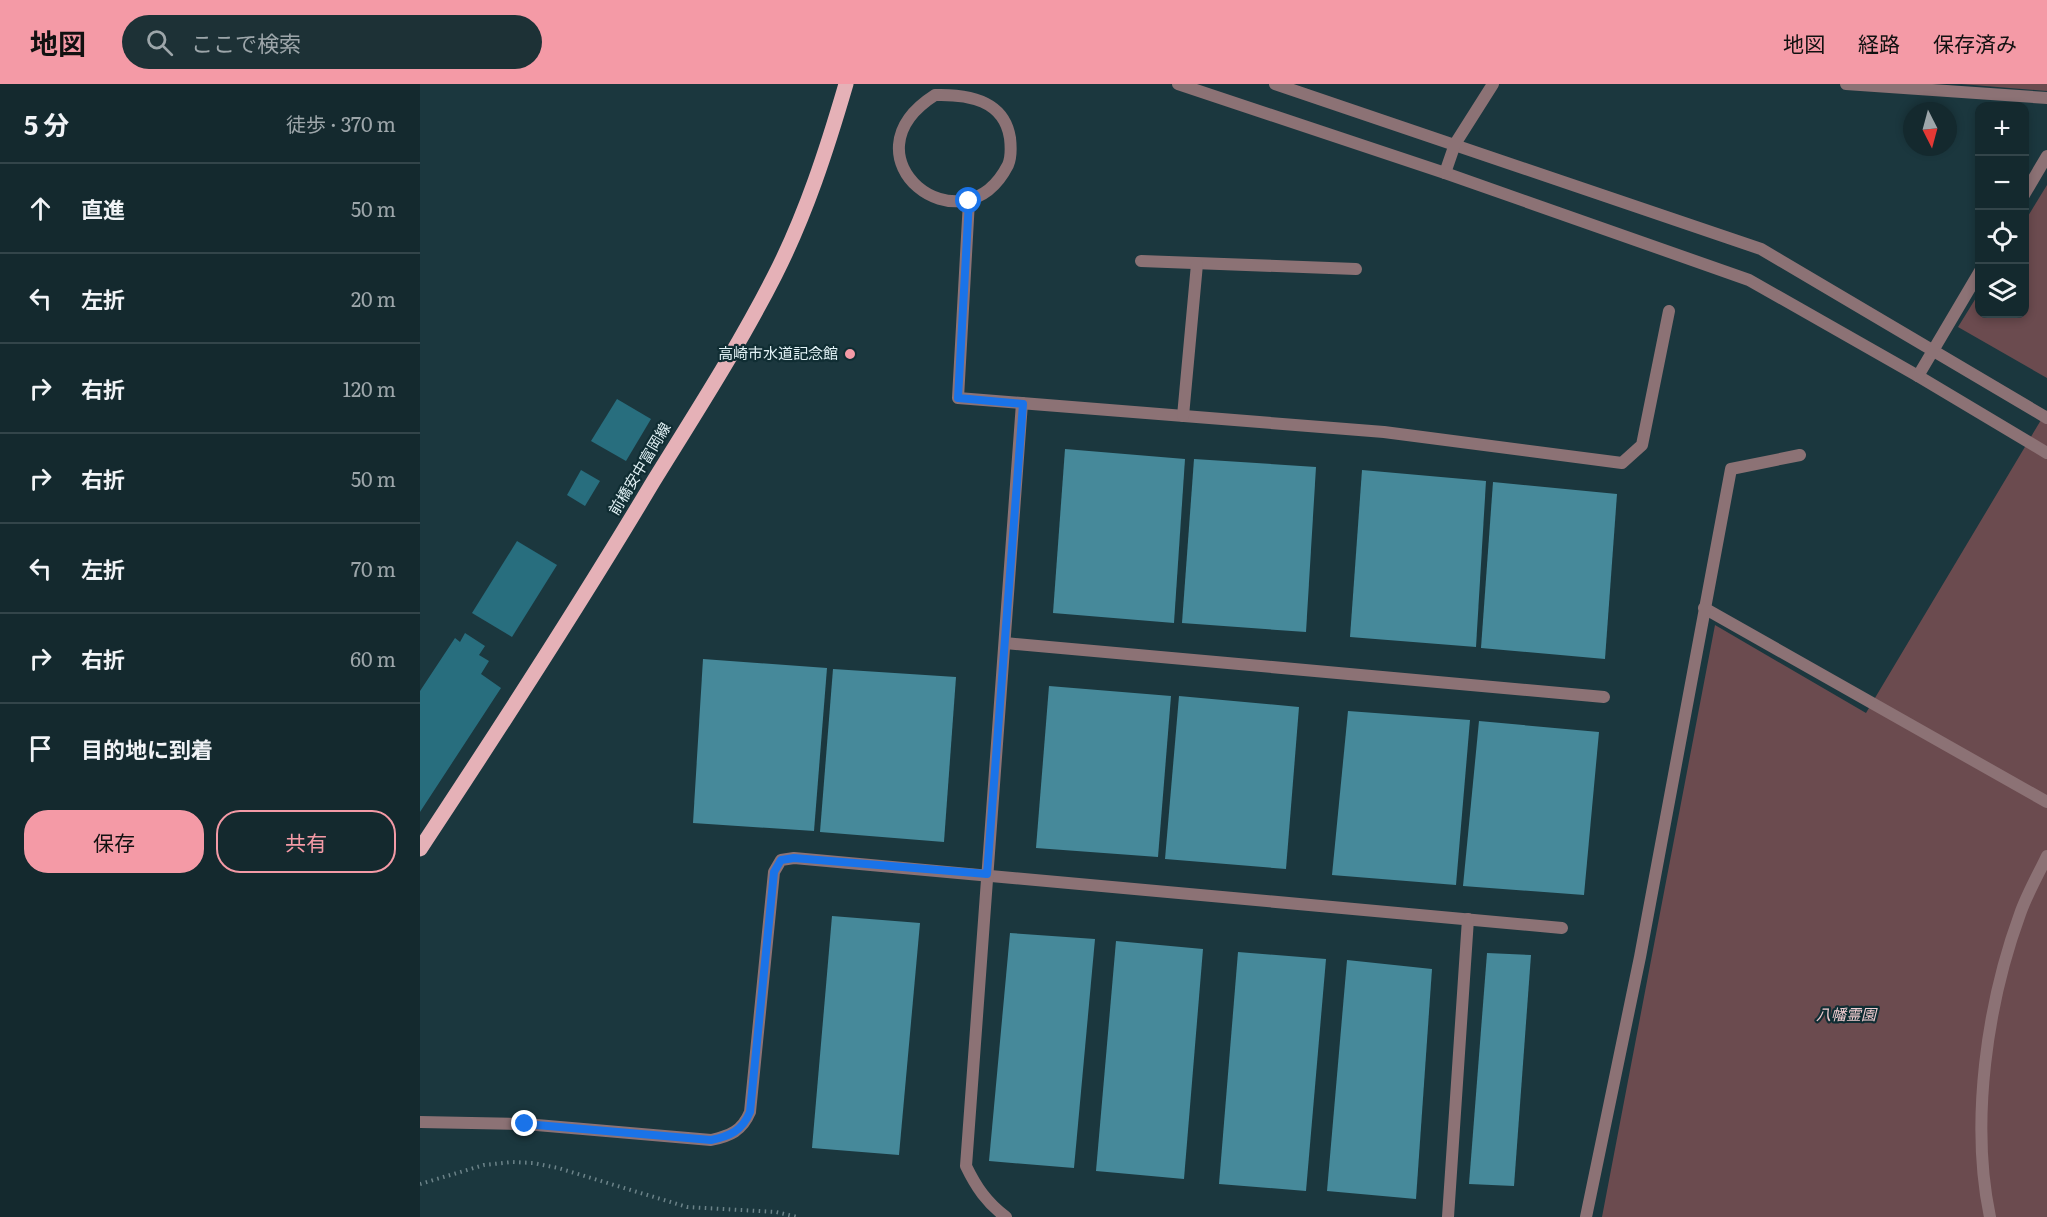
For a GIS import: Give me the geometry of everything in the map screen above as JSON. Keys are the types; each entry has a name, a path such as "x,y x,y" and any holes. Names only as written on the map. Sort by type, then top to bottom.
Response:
{"main road":[{"name":"前橋安中富岡線","path":"420,849 612,550 748,325 776,273 803,213 831,136 846,84"}],"lane":[{"path":"1179,84 1445,173 1749,280 1918,376 2047,453"},
{"path":"1275,84 1761,249 2047,418"},
{"path":"1445,173 1455,144 1493,84"},
{"path":"1846,84 2047,98"},
{"path":"933,90 989,104 1002,115 1009,130 1011,144 1009,162 998,183 982,196 969,201 950,202 927,194 910,180 902,164 899,147 901,130 910,114 933,90"},
{"path":"2029,188 2047,156"},
{"path":"969,201 958,398 1384,432 1622,463 1642,445 1668,311"},
{"path":"1141,261 1356,269"},
{"path":"1183,416 1197,264"},
{"path":"1918,376 1975,280"},
{"path":"1006,1217 991,1206 974,1184 966,1166 1023,404"},
{"path":"1586,1217 1640,957 1731,469 1800,455"},
{"path":"1704,608 2047,802"},
{"path":"1005,643 1604,696"},
{"path":"1990,1217 1983,1161 1984,1075 1988,1036 2006,956 2021,912 2047,856"},
{"path":"420,1122 525,1124 711,1140 726,1137 737,1131 746,1123 750,1112 774,872 781,860 794,858 987,874 1562,928"},
{"path":"1448,1217 1468,919"}],"path":[{"path":"420,1184 484,1165 512,1162 533,1163 558,1167 687,1207 776,1212 797,1217"}],"green space":[{"path":"1961,84 2047,84 2047,91"},
{"path":"2047,185 2047,378 1958,327 1975,299 1975,318 2029,318 2029,214"},
{"name":"八幡霊園","path":"2047,410 2047,1217 1602,1217 1715,625 1866,713"}],"water":[{"path":"1065,449 1185,459 1174,623 1053,613"},
{"path":"1194,459 1316,467 1306,632 1182,623"},
{"path":"1362,470 1486,481 1476,647 1350,637"},
{"path":"1493,482 1617,494 1605,659 1481,648"},
{"path":"703,659 827,668 814,831 693,823"},
{"path":"833,669 956,677 944,842 820,832"},
{"path":"1049,686 1171,696 1158,857 1036,848"},
{"path":"1179,696 1299,707 1286,869 1165,859"},
{"path":"1348,711 1470,720 1456,885 1332,875"},
{"path":"1479,721 1599,732 1584,895 1463,886"},
{"path":"832,916 920,923 899,1155 812,1148"},
{"path":"1010,933 1095,939 1074,1168 989,1161"},
{"path":"1116,941 1203,949 1184,1179 1096,1171"},
{"path":"1238,952 1326,959 1306,1191 1219,1184"},
{"path":"1487,953 1531,955 1514,1186 1469,1184"},
{"path":"1347,960 1432,969 1416,1199 1327,1191"}],"building":[{"path":"617,399 651,419 626,461 591,441"},
{"path":"581,470 600,481 585,506 567,495"},
{"path":"517,541 557,565 512,637 472,613"},
{"path":"465,633 485,646 479,655 489,661 481,674 501,688 420,812 420,691 455,638 460,642"}],"place":[{"name":"高崎市水道記念館","path":"850,354"}],"route":[{"path":"525,1124 711,1140 726,1137 746,1123 750,1112 774,872 781,860 794,858 987,874 1023,404 958,398 969,201"}]}
